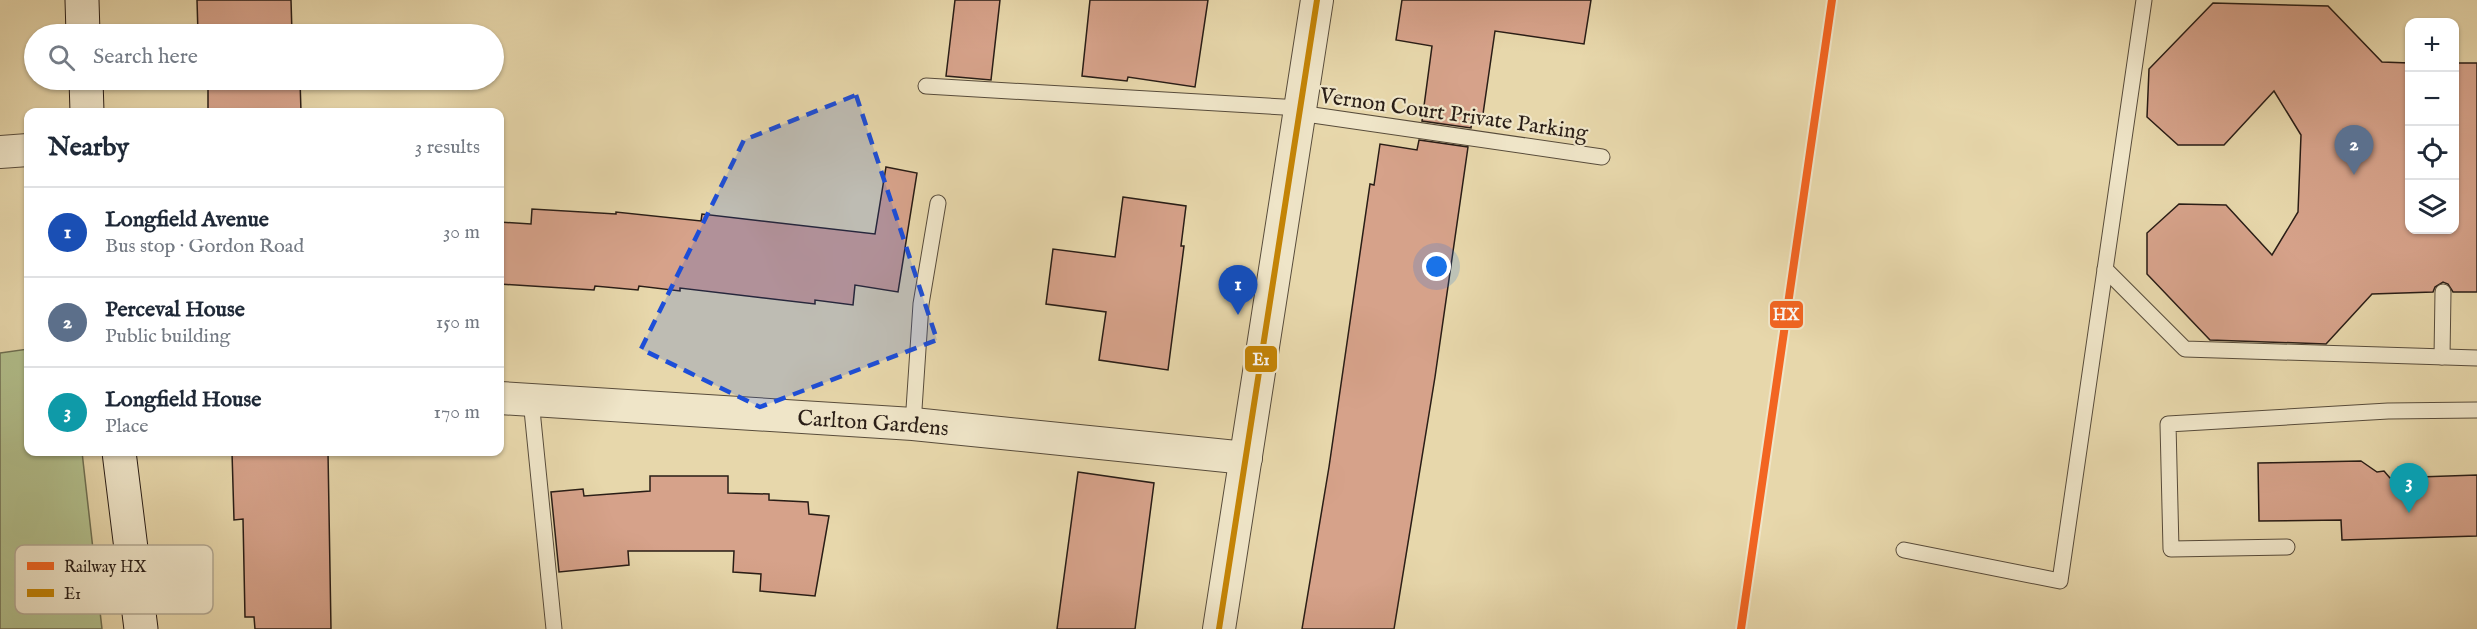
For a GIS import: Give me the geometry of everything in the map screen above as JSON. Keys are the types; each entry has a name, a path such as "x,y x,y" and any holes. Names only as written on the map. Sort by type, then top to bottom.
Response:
{"street":[{"path":"82,0 83,24"},
{"path":"1219,629 1317,0"},
{"path":"86,90 87,108"},
{"path":"0,152 24,150"},
{"name":"Carlton Gardens","path":"504,398 913,424 1246,458"},
{"path":"119,456 131,545"},
{"path":"139,614 141,629"}],"lane":[{"path":"1904,549 2060,581 2144,0"},
{"name":"Vernon Court Private Parking","path":"926,86 1300,110 1602,157"},
{"path":"913,424 921,304 938,203"},
{"path":"2105,269 2185,349 2477,358"},
{"path":"2442,357 2443,292"},
{"path":"531,400 554,629"},
{"path":"2287,547 2171,549 2168,424 2388,411 2477,410"}],"highlighted area":[{"path":"856,95 937,340 760,407 641,349 744,140"}],"green space":[{"path":"24,350 24,456 82,456 93,545 15,545 15,614 100,614 102,629 0,629 0,353"}],"building":[{"path":"197,0 291,0 292,24 198,24"},
{"path":"955,0 1000,0 991,80 946,76"},
{"path":"1090,0 1208,0 1195,87 1128,77 1127,81 1082,76"},
{"path":"1402,0 1591,0 1584,44 1495,31 1483,114 1473,112 1471,128 1422,121 1432,46 1396,40"},
{"path":"2213,3 2328,6 2382,62 2405,63 2405,234 2459,234 2459,63 2477,63 2477,292 2453,292 2448,284 2443,282 2435,287 2433,292 2372,294 2326,344 2210,340 2147,274 2147,233 2179,204 2226,205 2272,255 2298,212 2301,135 2274,91 2224,145 2178,145 2147,117 2149,69"},
{"path":"208,90 300,90 301,108 208,108"},
{"path":"1419,140 1468,147 1435,377 1394,629 1302,629 1329,467 1370,184 1374,185 1380,144 1417,150"},
{"path":"886,167 917,173 898,292 855,285 853,305 815,300 815,304 680,288 680,291 639,286 638,290 595,286 594,290 504,284 504,222 531,224 532,209 616,214 616,212 701,221 702,214 875,234"},
{"path":"1123,197 1186,206 1181,246 1184,246 1168,370 1099,360 1106,312 1046,304 1053,249 1115,257"},
{"path":"232,456 328,456 331,629 255,629 254,617 245,617 243,519 234,520"},
{"path":"2361,461 2377,472 2384,471 2390,478 2477,475 2477,536 2342,540 2341,520 2259,521 2258,463"},
{"path":"1078,472 1154,483 1135,629 1057,629"},
{"path":"650,476 728,476 728,493 769,494 769,500 808,502 809,514 829,516 815,596 760,591 761,574 733,572 734,551 628,551 629,565 559,572 551,492 583,489 584,496 650,491"}],"rail line":[{"name":"HX","path":"1741,629 1832,0"}],"transit line":[{"name":"E1","path":"1219,629 1317,0"}],"place":[{"name":"Perceval House","path":"2354,175"},
{"name":"Longfield Avenue","path":"1238,315"},
{"name":"Longfield House","path":"2409,513"}]}
